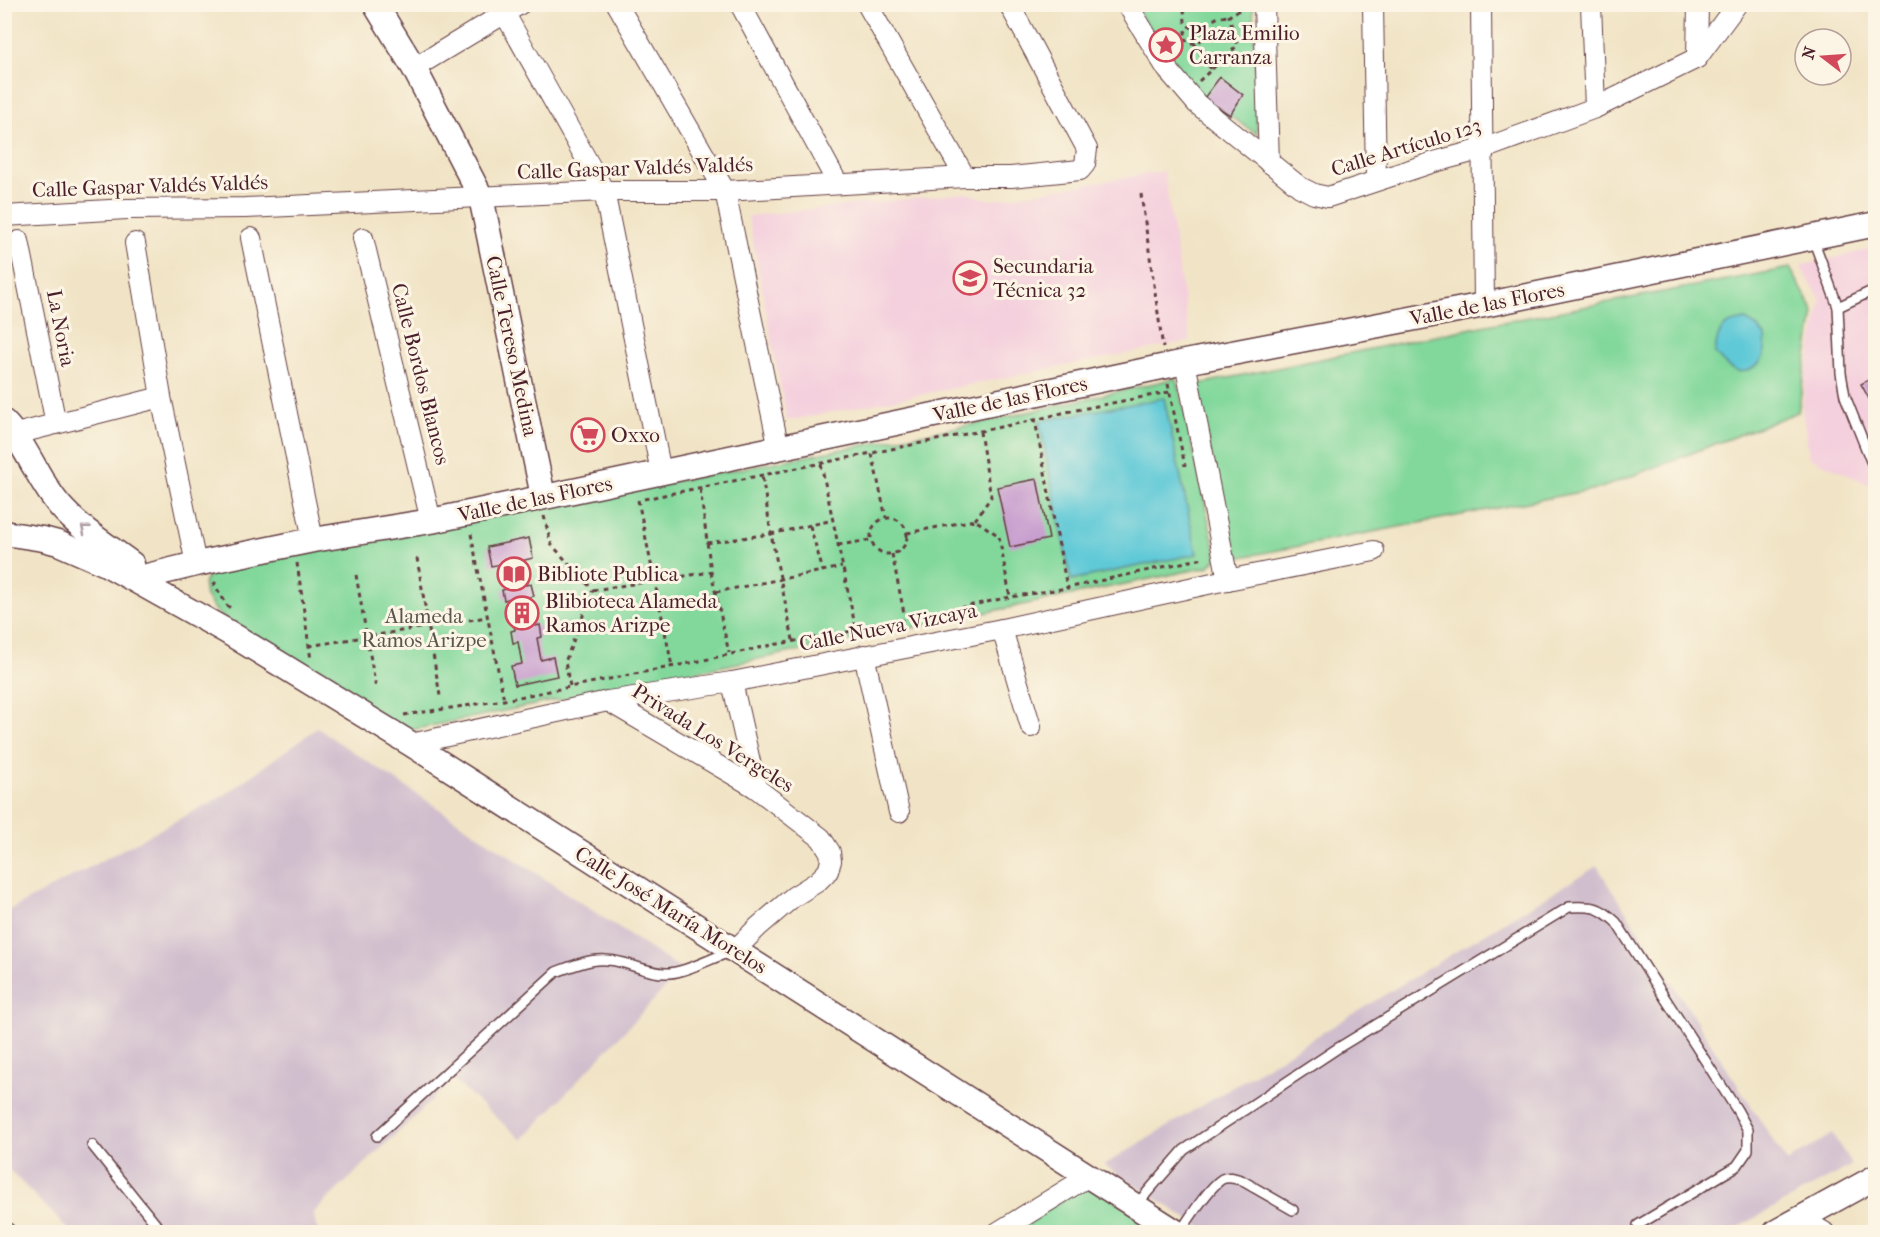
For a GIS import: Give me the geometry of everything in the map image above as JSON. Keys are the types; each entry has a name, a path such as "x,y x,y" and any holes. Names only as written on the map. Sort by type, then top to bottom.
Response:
{"street":[{"name":"Calle Tereso Medina","path":"375,4 414,68 480,197 543,504"},
{"path":"617,4 725,191 779,448"},
{"path":"740,4 838,184"},
{"path":"867,4 965,177"},
{"name":"Calle Gaspar Valdés Valdés","path":"4,216 127,209 245,208 604,191 725,191 965,177 1011,177 1080,170 1085,164 1087,150 1009,4"},
{"name":"Calle Artículo 123","path":"1127,4 1167,69 1197,104 1300,188 1328,197 1376,180 1483,149 1595,108 1697,58 1737,4"},
{"path":"1373,4 1376,180"},
{"path":"1481,4 1484,305"},
{"path":"1591,4 1595,108"},
{"path":"1697,58 1698,4"},
{"path":"1258,5 1269,163"},
{"path":"414,68 513,9 604,191 661,472"},
{"name":"Valle de las Flores","path":"140,577 313,540 543,504 661,472 1175,364 1484,305 1875,224"},
{"path":"251,238 313,540"},
{"name":"Calle Bordos Blancos","path":"363,238 431,521"},
{"name":"La Noria","path":"19,241 56,424"},
{"path":"135,243 161,397 196,564"},
{"path":"1175,364 1228,580"},
{"path":"10,428 56,424 161,397"},
{"name":"Calle José María Morelos","path":"10,428 59,506 161,593 411,744 1178,1233"},
{"name":"Calle José María Morelos","path":"4,533 58,543 140,577"},
{"name":"Calle Nueva Vizcaya","path":"411,744 608,701 732,682 1002,629 1374,551"},
{"path":"1002,629 1031,726"},
{"path":"864,655 899,812"},
{"path":"732,682 756,788"},
{"name":"Privada Los Vergeles","path":"608,701 756,788 821,838 830,852 831,861 828,871 758,927 735,950"},
{"path":"998,1233 1089,1176"},
{"path":"1776,1233 1875,1177"},
{"path":"1802,1219 1824,1233"}],"lane":[{"path":"1813,237 1838,306 1841,373 1845,396 1871,460"},
{"path":"1838,306 1875,289"},
{"path":"1135,1206 1184,1150 1338,1048 1569,907 1586,906 1604,911 1616,922 1748,1130 1748,1150 1737,1166 1638,1225"},
{"path":"377,1136 556,972 591,960 620,962 644,970 668,973 687,969 735,950"},
{"path":"92,1145 162,1233"},
{"path":"1178,1233 1214,1186 1223,1178 1232,1177 1241,1180 1293,1210"}],"path":[{"path":"1199,29 1218,17 1229,16 1244,7 1258,5"},
{"path":"1184,9 1185,22 1203,33 1201,40 1194,43 1187,42 1185,32 1190,27"},
{"path":"1197,82 1237,46 1229,16"},
{"path":"1158,55 1185,38"},
{"path":"1194,43 1211,69"},
{"path":"1141,194 1175,364 1169,392 1187,474"},
{"path":"886,518 872,454 1169,392"},
{"path":"1035,420 1067,588"},
{"path":"907,533 975,520 991,497 980,432"},
{"path":"821,464 856,630"},
{"path":"762,475 771,534 793,640"},
{"path":"700,488 711,572 729,653"},
{"path":"638,500 672,666"},
{"path":"543,504 550,544 593,590"},
{"path":"886,518 897,519 907,533 902,549 892,554 876,550 870,534 875,523 886,518"},
{"path":"707,543 771,534 833,520"},
{"path":"975,520 999,536 1010,597"},
{"path":"810,526 822,571"},
{"path":"470,532 504,700"},
{"path":"838,545 871,540"},
{"path":"892,554 904,614"},
{"path":"417,558 440,696"},
{"path":"396,711 405,716 504,700 1010,597 1067,588 1204,558"},
{"path":"297,561 312,664 303,658"},
{"path":"716,592 842,567"},
{"path":"593,590 711,572"},
{"path":"356,575 376,689"},
{"path":"220,579 214,584 227,605 234,611"},
{"path":"570,686 565,662 593,590"},
{"path":"309,646 487,617"}],"shaded area":[{"name":"Secundaria Técnica 32","path":"1164,171 1190,341 787,421 748,216 965,193 992,200"},
{"path":"1875,248 1875,487 1809,457 1802,407 1821,300 1800,266"},
{"path":"317,728 682,970 522,1140 453,1080 313,1213 318,1232 71,1232 5,1166 4,913 226,794"},
{"path":"1597,866 1787,1162 1832,1134 1852,1165 1729,1232 1208,1232 1104,1165"}],"green space":[{"path":"1135,5 1253,5 1257,134 1179,82"},
{"path":"1790,268 1814,312 1798,412 1601,488 1237,558 1194,385 1487,325"},
{"name":"Alameda Ramos Arizpe","path":"1177,378 1217,558 1208,567 406,731 221,616 204,591 206,579 219,568 985,422"},
{"path":"1090,1183 1162,1232 1010,1232"}],"water":[{"path":"1746,320 1756,326 1765,336 1764,354 1756,366 1747,371 1737,371 1728,366 1715,353 1716,345 1720,332 1726,325"},
{"path":"1164,398 1197,554 1071,580 1039,421"}],"building":[{"path":"1220,77 1243,95 1230,115 1204,98"},
{"path":"1876,376 1876,411 1861,384"},
{"path":"1037,479 1049,539 1010,547 997,487"},
{"name":"Blibioteca Alameda Ramos Arizpe","path":"529,538 533,558 521,561 526,585 531,584 534,596 529,597 535,626 540,625 542,637 537,638 541,660 553,657 557,676 515,685 511,666 522,664 518,642 513,643 511,631 515,630 509,599 504,600 502,590 507,589 502,564 491,566 487,547"}],"railway":[{"path":"4,1221 16,1232"}],"place":[{"name":"Plaza Emilio Carranza","path":"1166,45"},
{"name":"Secundaria Técnica 32","path":"970,278"},
{"name":"Oxxo","path":"588,435"},
{"name":"Bibliote Publica","path":"514,574"},
{"name":"Blibioteca Alameda Ramos Arizpe","path":"522,613"}]}
